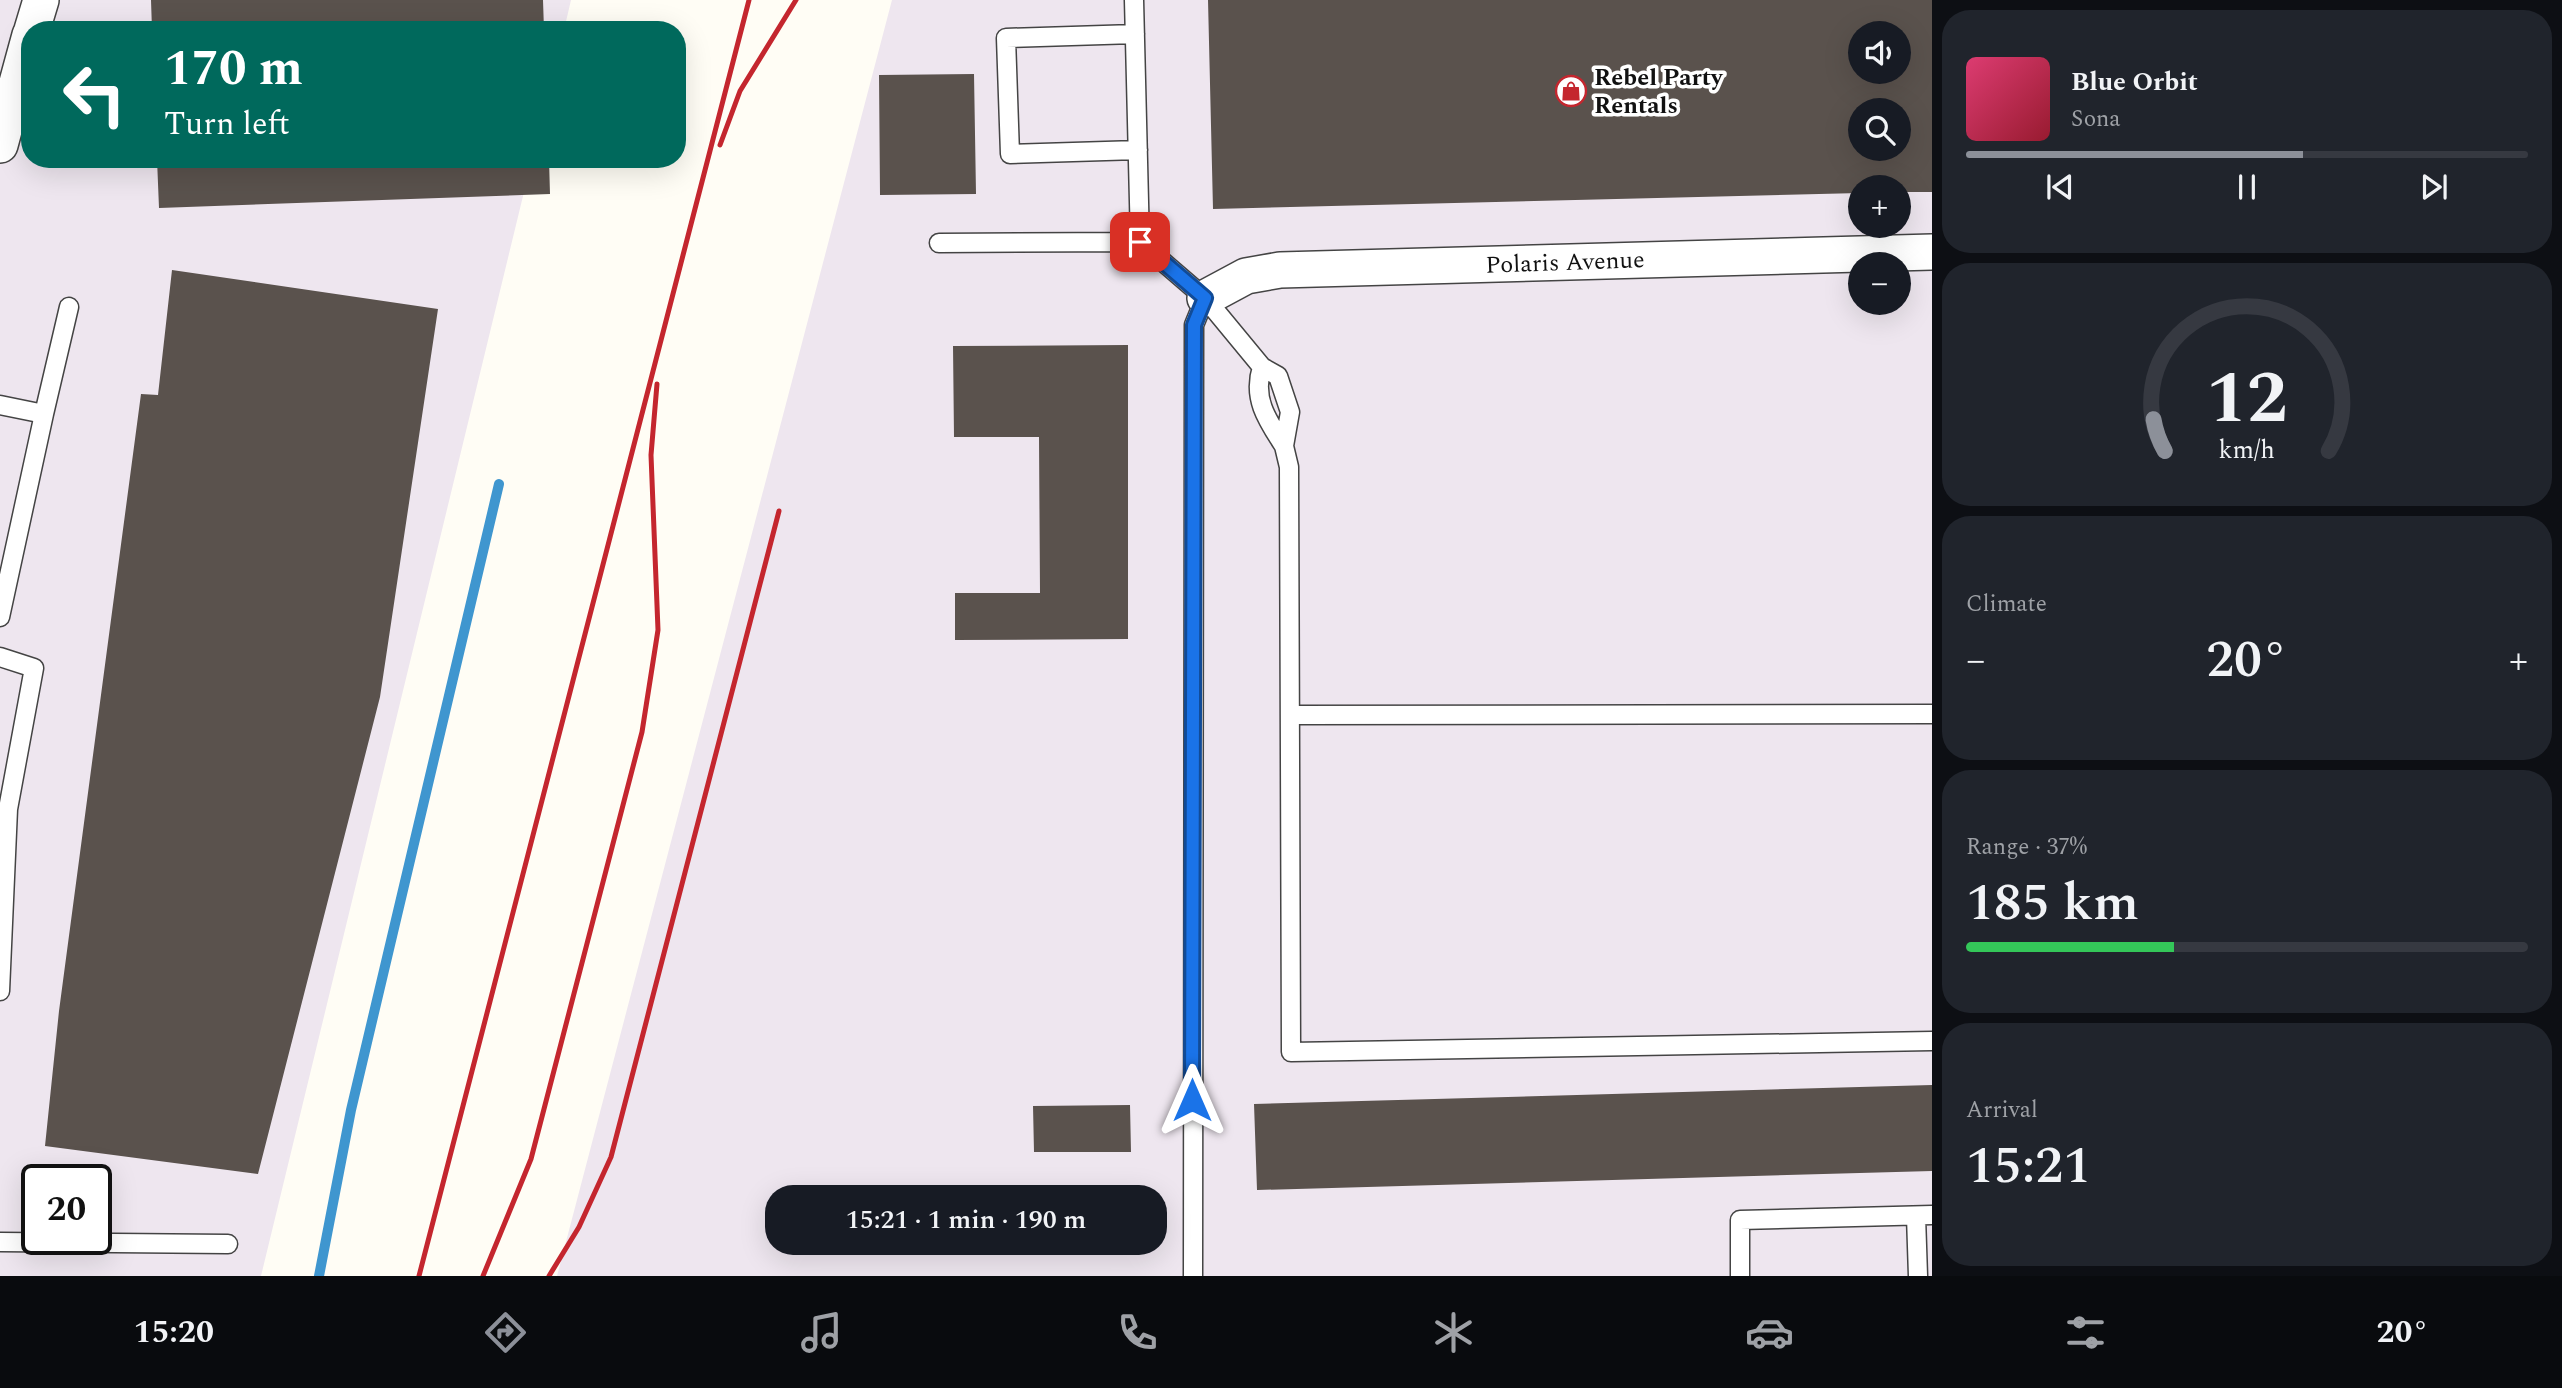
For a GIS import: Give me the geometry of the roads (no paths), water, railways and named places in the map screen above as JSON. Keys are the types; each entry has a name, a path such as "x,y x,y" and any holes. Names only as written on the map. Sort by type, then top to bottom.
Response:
{"street":[{"path":"35,21 41,0"},
{"path":"0,145 21,82"},
{"name":"Polaris Avenue","path":"1205,298 1246,276 1280,270 1932,252"}],"lane":[{"path":"1134,0 1140,242"},
{"path":"1135,34 1006,38 1010,154 1138,150"},
{"path":"939,243 1140,242 1205,298 1262,367 1278,376 1290,412 1284,446"},
{"path":"1193,1276 1194,325 1205,298"},
{"path":"0,617 69,307"},
{"path":"1262,367 1256,386 1265,419 1284,446 1289,467 1292,715 1291,1052 1932,1041"},
{"path":"0,405 44,414"},
{"path":"0,657 34,668 8,809 0,990"},
{"path":"1292,715 1932,714"},
{"path":"1740,1276 1740,1220 1924,1216 1918,1276"},
{"path":"0,1242 228,1244"}],"waterway":[{"path":"319,1276 351,1110 499,484"}],"railway":[{"path":"419,1276 749,0"},
{"path":"720,145 740,91 796,0"},
{"path":"483,1276 531,1159 642,732 658,630 651,455 657,384"},
{"path":"549,1276 579,1227 611,1157 779,511"}],"place":[{"name":"Rebel Party Rentals","path":"1571,91"}]}
